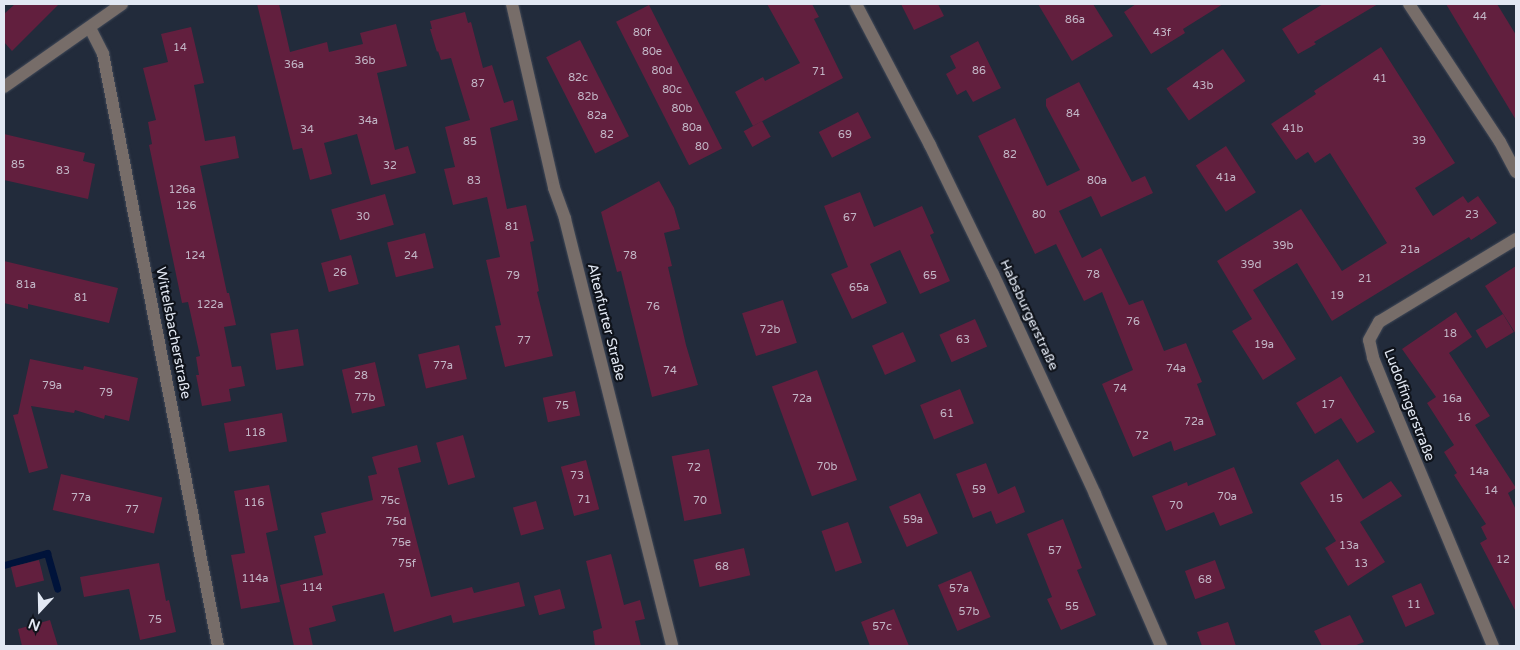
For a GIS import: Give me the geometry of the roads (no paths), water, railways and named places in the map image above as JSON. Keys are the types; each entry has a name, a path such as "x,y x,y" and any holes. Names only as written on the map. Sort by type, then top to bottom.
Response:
{"street":[{"path":"4,87 122,4"},
{"name":"Altenfurter Straße","path":"512,4 554,188 564,219 672,646"},
{"name":"Habsburgerstraße","path":"856,4 930,144 994,274 1095,494 1161,646"},
{"path":"1409,4 1500,142 1516,172"},
{"name":"Wittelsbacherstraße","path":"90,28 103,54 218,646"},
{"name":"Ludolfingerstraße","path":"1493,646 1386,390 1373,357 1370,340 1380,322 1516,239"}],"waterway":[{"path":"4,565 47,553 57,589"}]}
